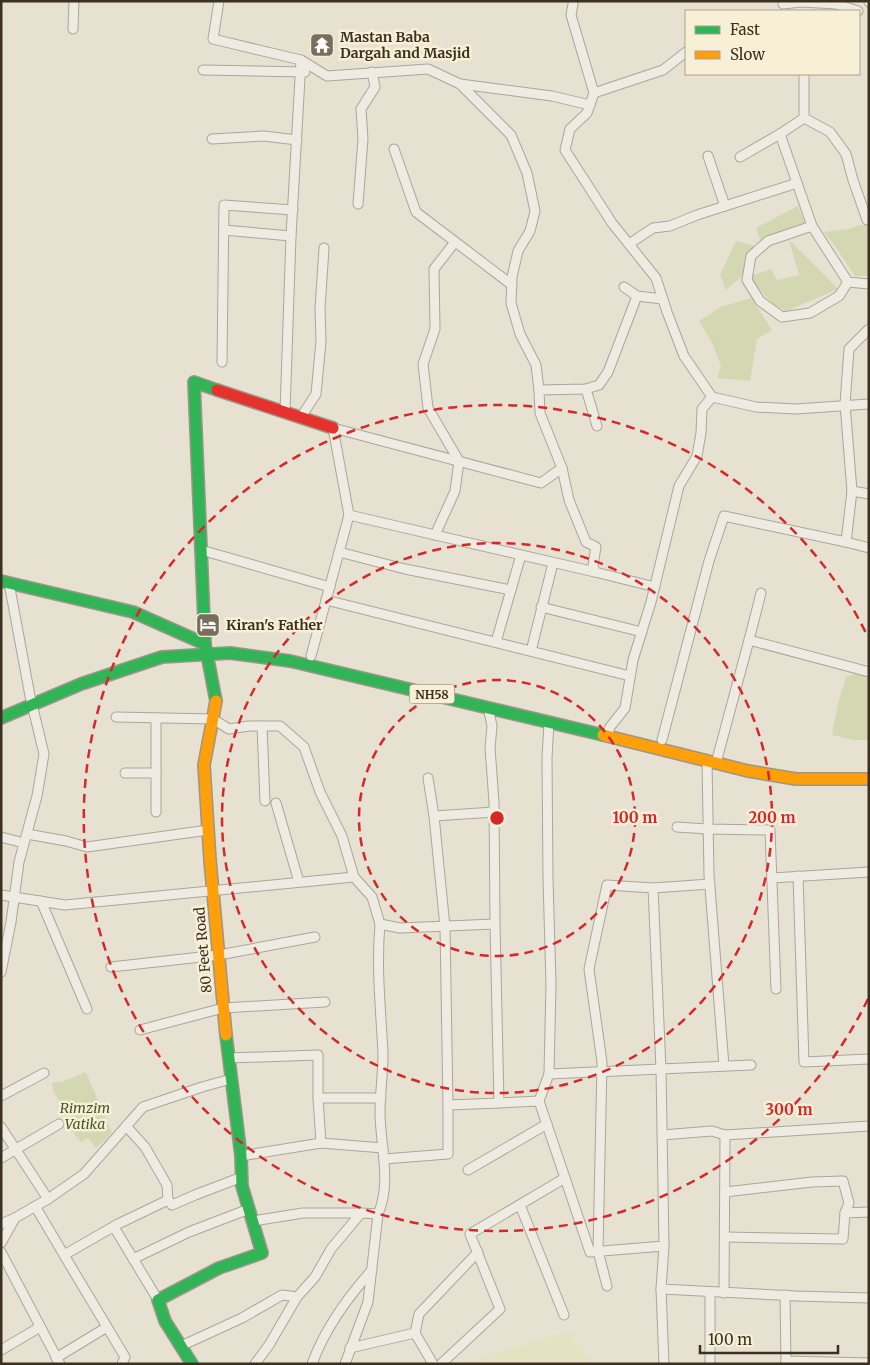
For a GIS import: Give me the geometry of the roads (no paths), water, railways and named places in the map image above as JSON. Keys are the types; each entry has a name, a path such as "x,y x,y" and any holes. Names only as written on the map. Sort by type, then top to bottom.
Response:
{"main road":[{"name":"80 Feet Road","path":"158,1300 219,1268 262,1253 242,1186 241,1156 223,1008 208,830 204,765 217,698 206,649 194,382 285,412"},
{"path":"285,412 333,428"},
{"path":"5,582 133,612 206,649"},
{"name":"NH58","path":"1,707 31,700 162,657 231,643 292,651 714,759 797,769 869,770"},
{"name":"NH58","path":"206,649 290,661 549,722 662,740 748,771 796,779 869,779"},
{"name":"NH58","path":"1,718 31,700"},
{"path":"158,1300 165,1321 192,1364"}],"street":[{"path":"73,29 74,1"},
{"path":"219,1 213,39 301,60 327,76 428,69 460,84 552,96 590,105"},
{"path":"784,5 801,2 836,4 855,10"},
{"path":"573,4 571,16 594,93 587,113 570,129 565,150 612,223 656,278 684,356 712,397 756,407 796,408 869,404"},
{"path":"594,93 663,70 685,53"},
{"path":"285,412 292,210 301,60"},
{"path":"203,70 227,69 301,73 316,69"},
{"path":"358,204 363,139 361,109 375,87 372,72"},
{"path":"804,75 804,118"},
{"path":"460,84 511,135 527,173 535,211 530,231 518,251 512,277 511,303 520,334 536,365 540,413 562,468 569,500 586,542 596,547 593,565 595,572"},
{"path":"740,157 804,118"},
{"path":"804,118 830,132 846,154 867,220"},
{"path":"780,134 812,226 848,282"},
{"path":"212,139 264,136 297,140"},
{"path":"394,149 416,212 512,285"},
{"path":"708,156 725,206"},
{"path":"628,244 652,228 670,226 697,215 797,183"},
{"path":"222,362 224,205 292,210"},
{"path":"812,226 768,240 751,256 747,280 760,301 782,317 810,313 839,296 848,282"},
{"path":"224,230 291,236"},
{"path":"435,535 454,491 459,461 428,408 423,364 435,329 434,269 454,242"},
{"path":"301,417 316,394 321,341 320,308 324,248"},
{"path":"848,282 869,284"},
{"path":"624,287 637,296 663,299"},
{"path":"539,390 586,389 599,385 608,372 637,296"},
{"path":"846,542 852,491 845,404 849,349 869,329"},
{"path":"586,389 597,426"},
{"path":"609,732 625,708 633,660 655,587 679,486 697,456 702,433 702,409 712,397"},
{"path":"311,656 349,515 333,428 541,483 562,468"},
{"path":"852,491 869,494"},
{"path":"349,515 655,587"},
{"path":"662,740 709,562 724,516 869,548"},
{"path":"201,550 330,587"},
{"path":"339,552 405,569 511,590"},
{"path":"496,642 521,555"},
{"path":"530,651 553,562"},
{"path":"1,972 19,862 37,796 44,754 5,582"},
{"path":"724,1066 707,829 714,759 761,593"},
{"path":"326,600 630,676"},
{"path":"541,607 642,632"},
{"path":"749,640 869,672"},
{"path":"488,707 492,726 490,748 496,889 499,1103"},
{"path":"116,717 213,719 229,729 280,726 304,747 320,792 342,836 354,877 372,897 380,924 378,951 383,1055 380,1113 384,1159 384,1202 378,1214 368,1302 345,1364"},
{"path":"156,718 156,812"},
{"path":"549,722 547,768 551,984 550,1074 539,1102 590,1252 664,1246"},
{"path":"262,726 264,801"},
{"path":"125,773 156,773"},
{"path":"384,1159 448,1154 444,927 434,816 428,778"},
{"path":"276,803 299,882"},
{"path":"434,816 494,812"},
{"path":"677,827 770,830 776,988"},
{"path":"1,837 66,841 87,848 208,830"},
{"path":"772,878 869,872"},
{"path":"798,876 804,1062 869,1059"},
{"path":"1,895 65,905 354,877"},
{"path":"607,1286 598,1251 600,1071 602,1062 589,970 607,885 653,888 710,884"},
{"path":"653,888 662,1068 664,1246 661,1289 664,1364"},
{"path":"41,902 87,1009"},
{"path":"380,924 400,928 495,924"},
{"path":"111,966 219,955 315,937"},
{"path":"140,1030 223,1008 325,1002"},
{"path":"229,1058 318,1055 321,1143"},
{"path":"550,1074 751,1065"},
{"path":"1,1096 44,1073"},
{"path":"1,1224 48,1199 84,1174 142,1107 232,1079"},
{"path":"318,1098 381,1098"},
{"path":"448,1105 539,1102"},
{"path":"1,1158 59,1124"},
{"path":"468,1170 547,1124"},
{"path":"126,1126 145,1147 167,1185 168,1200 172,1206 242,1177"},
{"path":"662,1135 712,1131 725,1135 869,1126"},
{"path":"1,1128 48,1199"},
{"path":"724,1292 725,1135"},
{"path":"241,1156 321,1143 383,1148"},
{"path":"441,1364 500,1310 470,1234 565,1178"},
{"path":"725,1192 812,1182 843,1181 849,1203 845,1213 843,1239 725,1237"},
{"path":"64,1254 114,1226 168,1200"},
{"path":"520,1205 564,1315"},
{"path":"35,1206 125,1357 122,1364"},
{"path":"134,1259 189,1232 249,1208"},
{"path":"845,1213 869,1212"},
{"path":"252,1221 303,1213 378,1214"},
{"path":"255,1364 269,1345 297,1297 315,1277 331,1249 361,1213"},
{"path":"1,1243 15,1218"},
{"path":"114,1226 158,1300"},
{"path":"1,1252 58,1361 107,1328"},
{"path":"433,1364 415,1333 419,1314 478,1252"},
{"path":"312,1364 337,1313 372,1270"},
{"path":"661,1289 869,1298"},
{"path":"710,1292 710,1364"},
{"path":"181,1346 242,1318 282,1295 297,1297"},
{"path":"784,1295 786,1362 869,1363"},
{"path":"1,1350 40,1328"},
{"path":"350,1348 415,1333"}],"place":[{"name":"Mastan Baba Dargah and Masjid","path":"322,45"},
{"name":"Kiran's Father","path":"208,625"}],"park label":[{"name":"Rimzim Vatika","path":"85,1116"}]}
